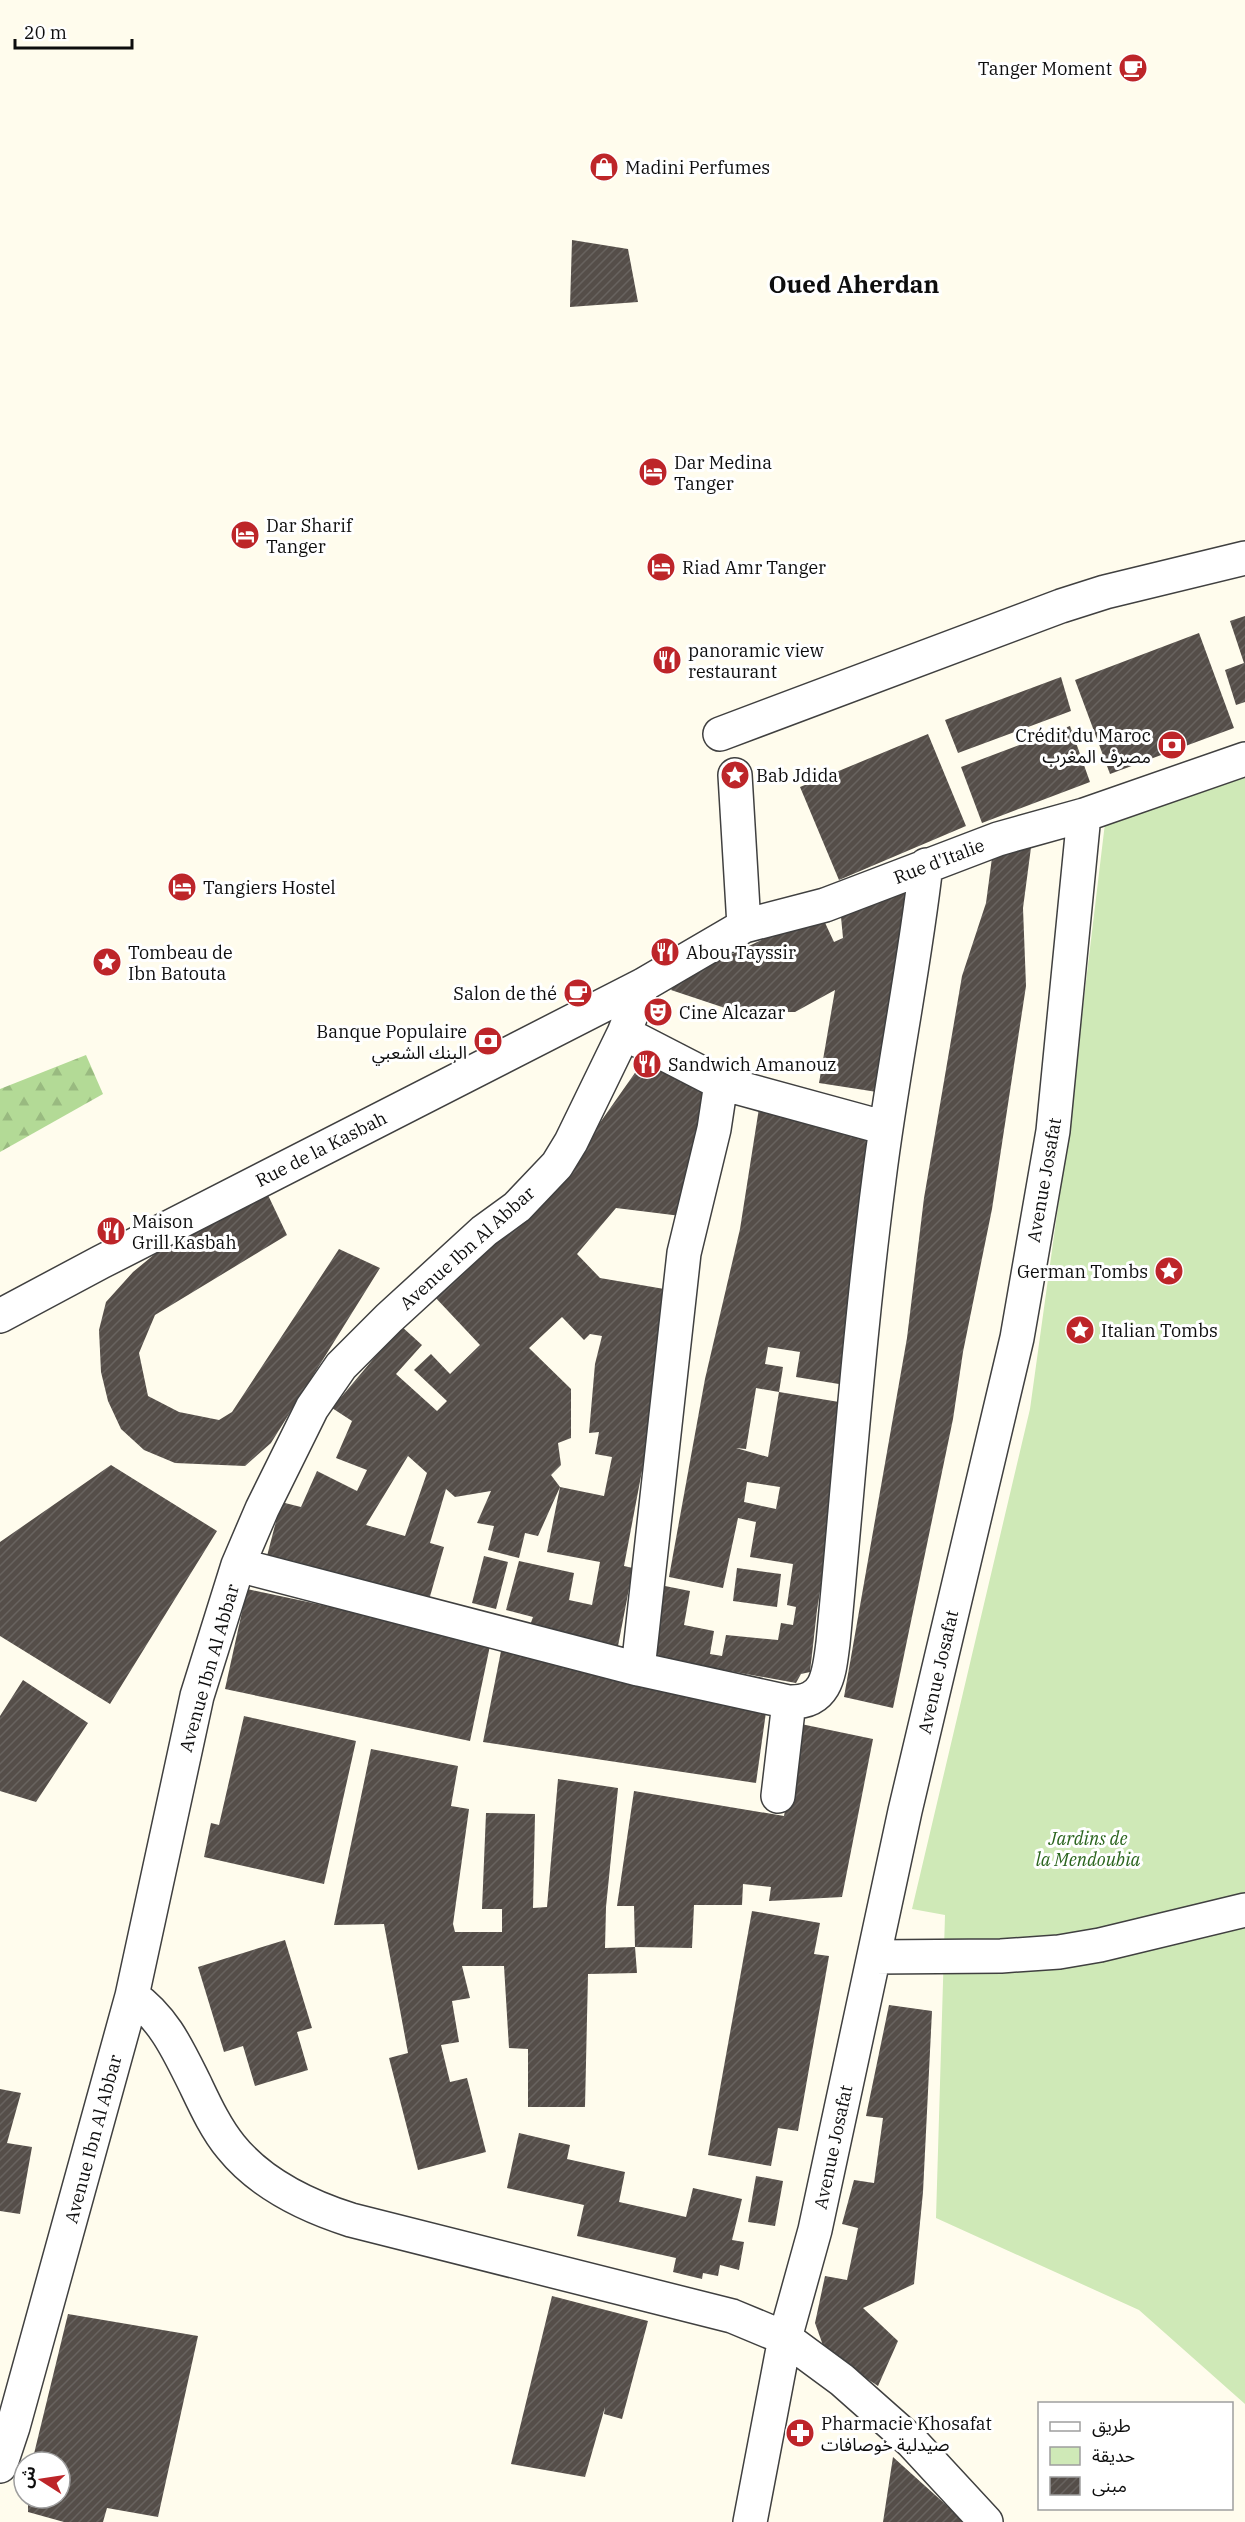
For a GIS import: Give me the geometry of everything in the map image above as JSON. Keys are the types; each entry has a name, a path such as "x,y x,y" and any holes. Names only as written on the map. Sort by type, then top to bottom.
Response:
{"street":[{"path":"720,734 1061,606 1104,592 1245,558"},
{"name":"Rue d'Italie","path":"643,985 744,926 825,905 998,838 1084,815 1245,759"},
{"path":"735,775 744,926"},
{"name":"Avenue Josafat","path":"750,2522 785,2338 815,2230 905,1811 1017,1338 1053,1131 1084,815"},
{"path":"238,1565 638,1669 789,1702 813,1697 821,1690 830,1664 866,1281 886,1128 919,928 926,865"},
{"name":"Avenue Ibn Al Abbar","path":"0,2466 13,2427 132,1996 197,1696 238,1565 262,1509 312,1408 332,1377 389,1318 484,1231 517,1207 557,1165 571,1142 624,1033 643,985"},
{"name":"Rue de la Kasbah","path":"0,1316 130,1247 643,985"},
{"path":"624,1033 721,1083 886,1128"},
{"path":"638,1669 684,1253 714,1129 721,1083"},
{"path":"778,1796 789,1702"},
{"path":"874,1957 1001,1956 1059,1952 1100,1945 1245,1910"},
{"path":"132,1996 149,2008 167,2031 218,2129 230,2146 263,2178 311,2204 361,2223 732,2316 785,2338 842,2380 890,2420 986,2522"}],"green space":[{"name":"Jardins de la Mendoubia","path":"1245,777 1245,2404 1139,2310 936,2218 945,1915 912,1909 1030,1409 1066,1149 1105,823"},
{"path":"86,1055 103,1094 0,1152 0,1089"}],"building":[{"path":"572,240 628,249 638,302 570,307"},
{"path":"1245,616 1245,702 1236,705 1225,670 1244,663 1230,621"},
{"path":"1199,633 1234,728 1110,774 1075,680"},
{"path":"1061,677 1071,711 958,753 945,720"},
{"path":"1070,726 1090,782 982,823 961,767"},
{"path":"928,734 966,826 839,880 800,787"},
{"path":"1032,840 1023,908 1026,986 992,1209 963,1352 953,1419 893,1708 844,1697 907,1338 924,1198 962,976 986,903 993,850"},
{"path":"924,870 890,1094 819,1083 835,990 795,1012 737,1012 671,990 678,980 820,912 834,942 843,938 841,917 845,900"},
{"path":"651,1050 718,1088 681,1216 616,1208 577,1254 600,1278 676,1291 624,1566 633,1568 618,1646 529,1628 533,1617 506,1610 519,1561 574,1573 569,1600 592,1605 600,1562 547,1552 560,1487 538,1536 525,1533 519,1558 488,1550 494,1526 477,1523 491,1491 455,1497 446,1489 430,1543 444,1547 429,1600 267,1556 281,1502 301,1507 317,1471 357,1491 367,1470 336,1458 352,1421 332,1408 401,1326 422,1345 396,1374 437,1411 447,1401 414,1370 431,1354 450,1374 480,1345 433,1295 585,1144","holes":["562,1317 584,1340 590,1334 602,1336 595,1364 589,1433 599,1432 595,1454 612,1457 604,1496 560,1487 551,1475 561,1465 558,1443 571,1438 571,1389 529,1348","408,1456 427,1473 405,1536 366,1525"]},
{"path":"759,1108 877,1128 845,1385 796,1377 800,1352 768,1347 765,1364 783,1367 779,1392 851,1404 817,1610 810,1672 801,1674 796,1683 652,1657 665,1586 690,1591 684,1625 714,1631 710,1654 722,1656 726,1635 778,1640 781,1623 793,1625 796,1607 787,1605 793,1564 750,1557 756,1522 738,1518 723,1588 669,1577 705,1379 740,1229","holes":["756,1388 779,1392 768,1457 736,1448 746,1449","747,1482 780,1487 776,1509 744,1502"]},
{"path":"267,1193 287,1235 155,1315 139,1353 148,1396 179,1412 219,1420 232,1412 339,1249 380,1268 271,1443 245,1466 175,1463 144,1450 121,1429 108,1401 101,1372 99,1330 106,1302 133,1272 167,1244"},
{"path":"111,1465 217,1531 110,1704 0,1636 0,1542"},
{"path":"484,1556 508,1562 496,1609 472,1603"},
{"path":"737,1568 781,1574 777,1607 733,1601"},
{"path":"247,1589 491,1641 470,1741 225,1689"},
{"path":"502,1646 767,1705 756,1783 483,1742"},
{"path":"23,1680 88,1723 36,1802 0,1791 0,1716"},
{"path":"244,1716 356,1741 324,1884 204,1857 211,1823 219,1825"},
{"path":"801,1724 873,1739 842,1897 769,1901 771,1887 743,1884 742,1905 694,1905 692,1948 635,1947 634,1906 617,1906 634,1791 784,1816"},
{"path":"371,1749 458,1766 451,1806 469,1809 453,1924 455,1932 502,1932 502,1909 482,1909 486,1813 535,1814 533,1908 547,1907 558,1779 618,1788 606,1907 605,1948 635,1947 637,1973 588,1974 585,2107 528,2107 528,2049 509,2048 504,1966 462,1966 470,1998 452,2001 459,2042 441,2045 450,2082 467,2078 486,2152 418,2170 389,2058 408,2053 384,1924 334,1925"},
{"path":"752,1911 820,1923 814,1954 829,1956 798,2131 778,2128 771,2166 708,2155"},
{"path":"285,1940 312,2028 297,2032 308,2070 255,2086 243,2046 224,2052 198,1967"},
{"path":"889,2005 932,2011 923,2192 914,2284 863,2308 898,2341 878,2386 825,2351 815,2323 825,2276 847,2280 858,2228 842,2224 854,2180 874,2183 883,2118 866,2116"},
{"path":"0,2089 21,2093 7,2143 32,2147 20,2214 0,2211"},
{"path":"519,2133 570,2145 567,2159 625,2172 619,2202 686,2217 693,2188 742,2199 732,2240 744,2242 739,2270 720,2265 718,2276 703,2273 702,2279 673,2272 676,2258 577,2236 584,2205 507,2188"},
{"path":"756,2176 783,2181 775,2226 748,2222"},
{"path":"552,2296 648,2321 622,2419 604,2414 605,2407 585,2477 511,2464"},
{"path":"68,2314 198,2336 158,2517 107,2508 103,2522 64,2522 28,2512 28,2510 72,2510 72,2450 35,2450"},
{"path":"893,2457 965,2522 883,2522"}],"place":[{"name":"Tanger Moment","path":"1133,68"},
{"name":"Madini Perfumes","path":"604,167"},
{"name":"Dar Medina Tanger","path":"653,472"},
{"name":"Dar Sharif Tanger","path":"245,535"},
{"name":"Riad Amr Tanger","path":"661,567"},
{"name":"panoramic view restaurant","path":"667,660"},
{"name":"Crédit du Maroc مصرف المغرب","path":"1172,745"},
{"name":"Bab Jdida","path":"735,775"},
{"name":"Tangiers Hostel","path":"182,887"},
{"name":"Abou Tayssir","path":"665,952"},
{"name":"Tombeau de Ibn Batouta","path":"107,962"},
{"name":"Salon de thé","path":"578,993"},
{"name":"Cine Alcazar","path":"658,1012"},
{"name":"Banque Populaire البنك الشعبي","path":"488,1041"},
{"name":"Sandwich Amanouz","path":"647,1064"},
{"name":"Maison Grill Kasbah","path":"111,1231"},
{"name":"German Tombs","path":"1169,1271"},
{"name":"Italian Tombs","path":"1080,1330"},
{"name":"Pharmacie Khosafat صيدلية خوصافات","path":"800,2433"}],"district":[{"name":"Oued Aherdan","path":"854,284"}]}
